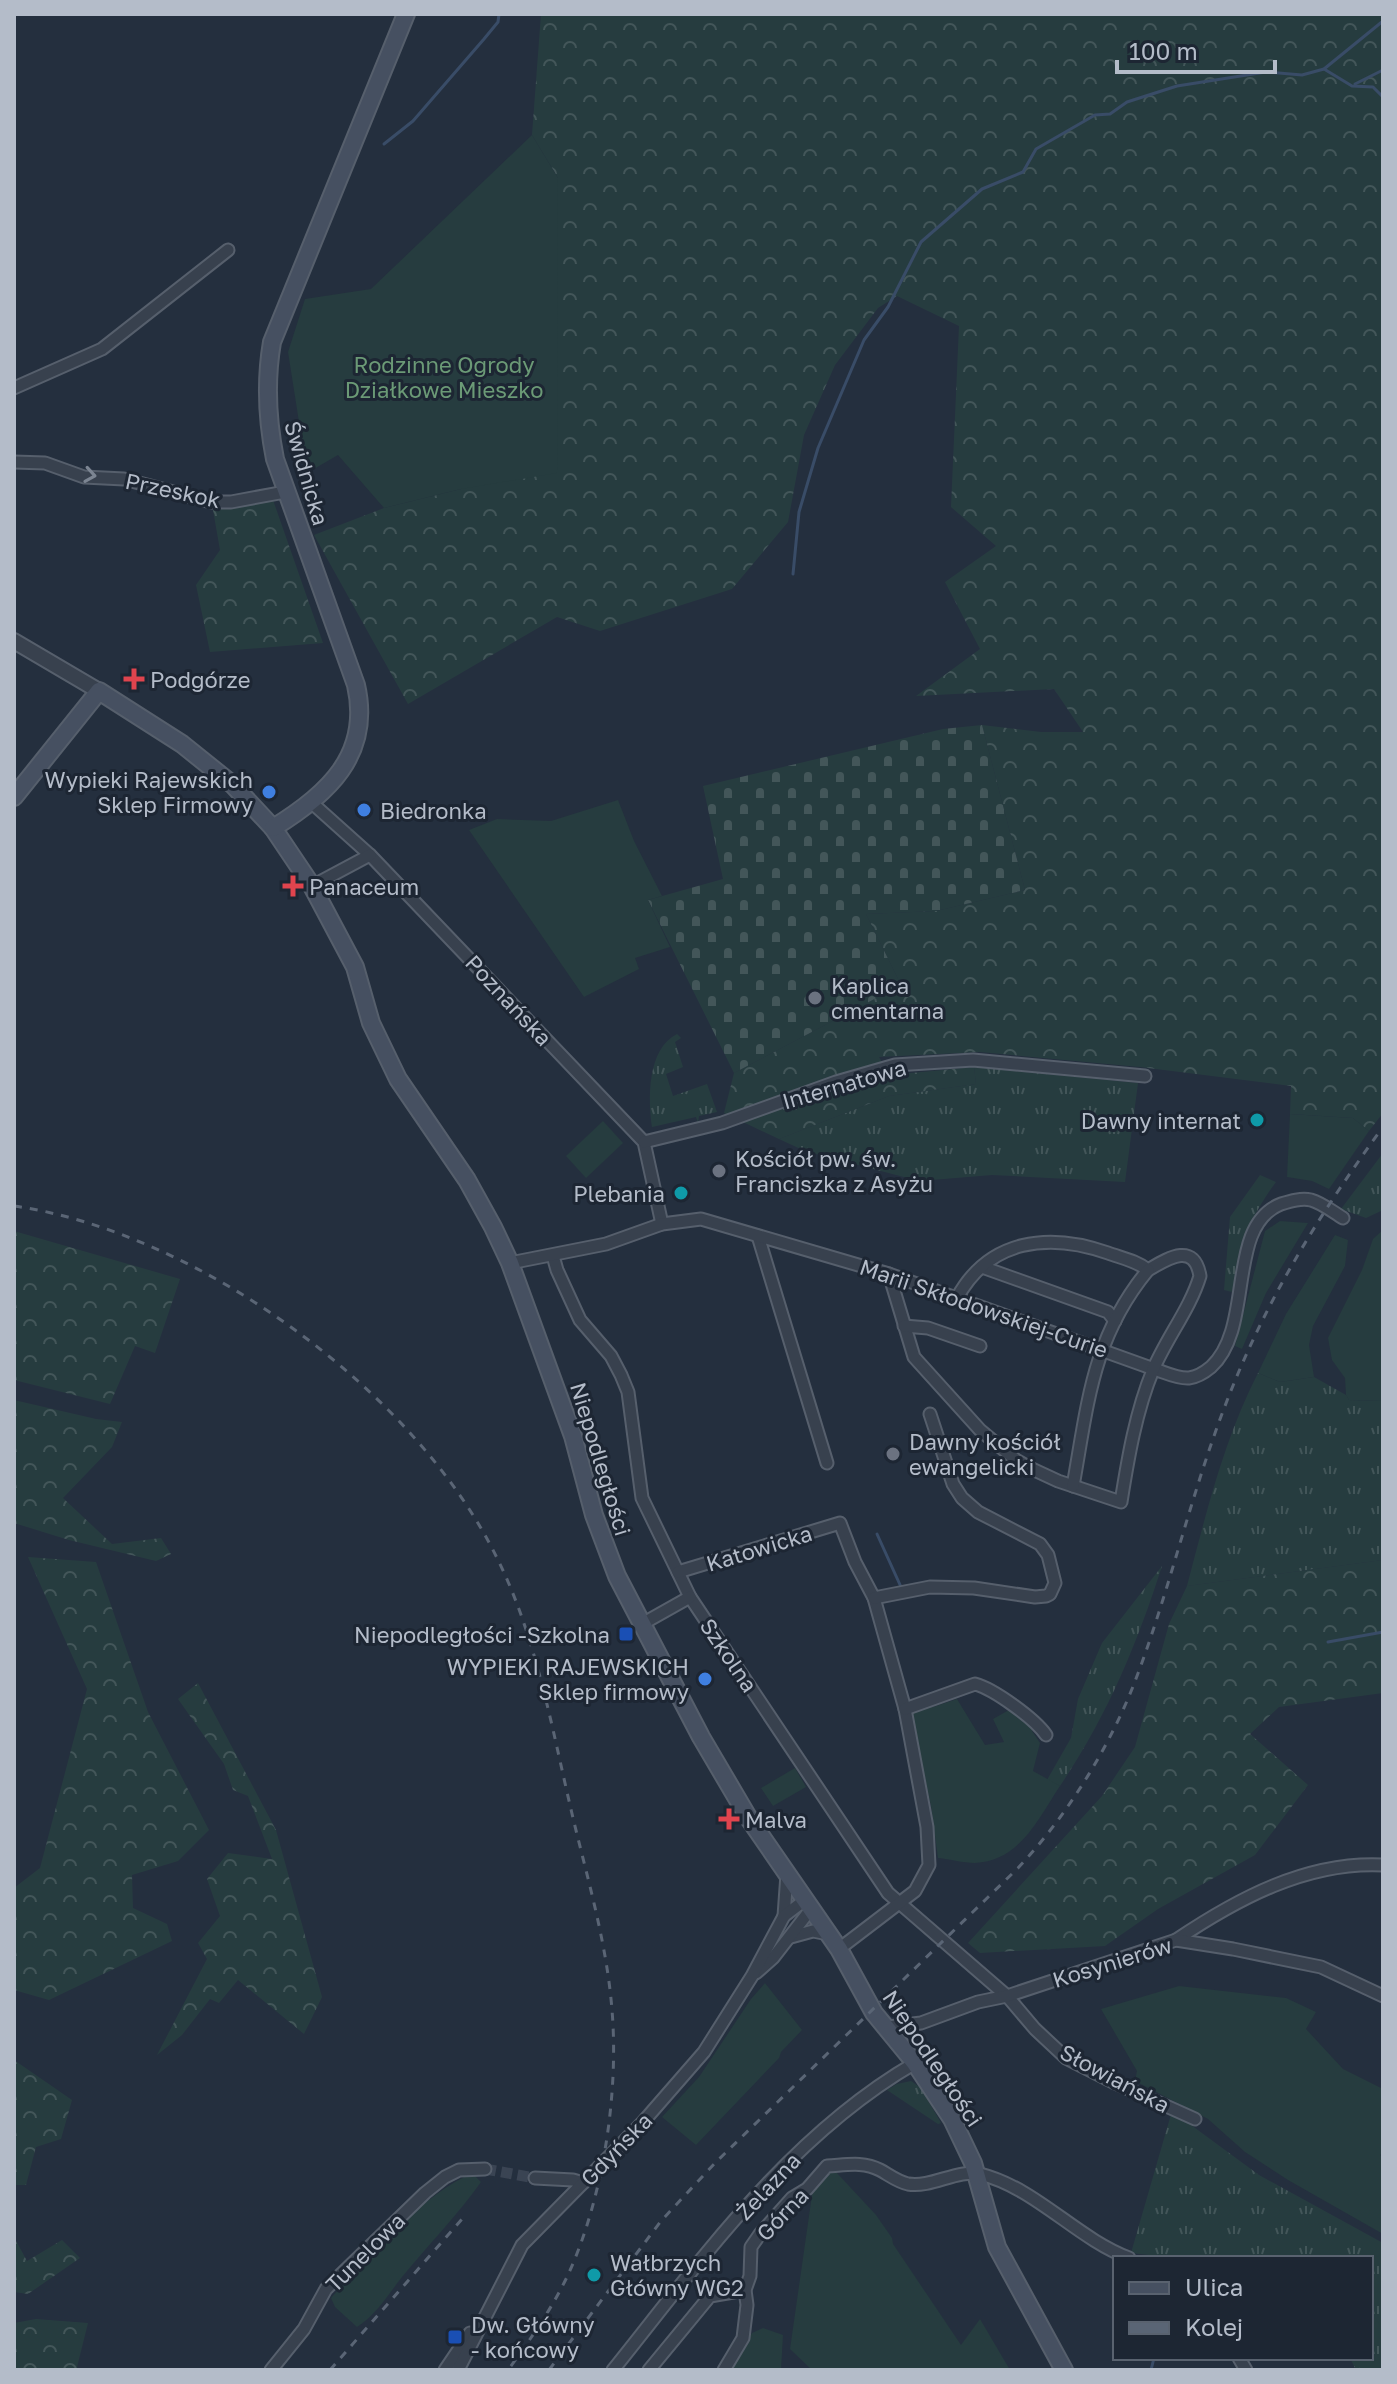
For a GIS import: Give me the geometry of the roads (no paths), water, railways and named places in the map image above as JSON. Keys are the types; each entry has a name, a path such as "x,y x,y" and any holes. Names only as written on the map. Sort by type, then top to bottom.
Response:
{"main road":[{"name":"Świdnicka","path":"273,828 312,803 339,774 354,746 360,717 359,700 275,459 266,386 272,342 406,14"},
{"path":"14,797 99,691"},
{"name":"Niepodległości","path":"99,691 143,718 233,785 273,828 312,886 355,967 371,1023 398,1079 467,1180 510,1263 573,1436 607,1552 642,1624 722,1774 839,1949 874,2013 915,2063 952,2119 975,2173 997,2247 1064,2370"}],"street":[{"path":"14,388 102,349 228,250"},
{"name":"Przeskok","path":"14,462 45,463 84,477 124,479 211,502 231,502 285,492"},
{"name":"Niepodległości","path":"14,641 99,691"},
{"name":"Poznańska","path":"312,803 370,855 644,1142"},
{"path":"312,886 370,855"},
{"name":"Internatowa","path":"644,1142 722,1123 836,1082 895,1065 973,1060 1145,1076"},
{"path":"644,1142 662,1224"},
{"name":"Marii Skłodowskiej-Curie","path":"510,1263 606,1244 662,1224 701,1219 889,1274 1154,1369 1189,1378 1201,1374 1221,1357 1227,1346 1241,1295 1250,1242 1254,1230 1269,1210 1302,1199 1316,1202 1343,1218"},
{"path":"758,1236 827,1463"},
{"path":"957,1298 966,1282 994,1256 1020,1245 1047,1243 1096,1249 1148,1270"},
{"path":"889,1274 914,1357 989,1438 1016,1460 1073,1486 1121,1502 1139,1415 1154,1369 1175,1325 1193,1297 1200,1271 1193,1259 1186,1255 1169,1258 1148,1270 1122,1306 1101,1349 1087,1403 1073,1486"},
{"name":"Szkolna","path":"553,1256 580,1320 611,1356 628,1392 642,1498 690,1597 888,1893 1007,1996"},
{"path":"982,1267 1108,1312 1115,1321"},
{"path":"904,1326 921,1326 980,1346"},
{"path":"839,1949 915,1891 929,1865 927,1827 905,1709 874,1598 930,1587 974,1588 1035,1597 1050,1594 1055,1583 1048,1555 1040,1544 978,1512 962,1498 953,1484 930,1414"},
{"name":"Katowicka","path":"678,1572 840,1523 855,1562 874,1598"},
{"path":"642,1624 690,1597"},
{"path":"905,1709 975,1684 986,1688 1039,1725 1046,1735"},
{"path":"1176,1940 1271,1886 1342,1867 1383,1865"},
{"name":"Gdyńska","path":"458,2370 522,2245 643,2122 704,2052 752,1976 784,1916 787,1874"},
{"name":"Gdyńska","path":"784,1916 808,1905"},
{"name":"Gdyńska","path":"752,1976 791,1938 808,1905"},
{"path":"791,1938 813,1931 828,1934"},
{"name":"Kosynierów","path":"888,2027 921,2023 1176,1940 1321,1967 1383,1996"},
{"name":"Słowiańska","path":"1007,1996 1035,2029 1066,2058 1195,2119"},
{"name":"Żelazna","path":"613,2370 695,2268 782,2168 851,2106 915,2063"},
{"name":"Górna","path":"745,2290 750,2276 751,2247 792,2198 807,2189 827,2166 865,2165 903,2183 915,2184 975,2173"},
{"name":"Tunelowa","path":"271,2370 304,2329 326,2289 425,2193 459,2170 485,2169"},
{"path":"975,2173 993,2178 1037,2201 1111,2252 1123,2256"},
{"path":"535,2178 583,2183"},
{"path":"649,2370 710,2296 745,2290 747,2305 743,2338 724,2370"},
{"name":"Gdyńska","path":"445,2370 481,2321"}],"waterway":[{"path":"384,144 413,121 498,22 499,14"},
{"path":"793,574 799,512 818,448 864,340 888,307 921,242 982,189 1023,172 1036,149 1095,115 1110,114 1127,102 1177,86 1266,72 1302,75 1324,69 1383,21"},
{"path":"1324,69 1352,86 1373,87 1383,97"},
{"path":"1355,84 1383,70"},
{"path":"877,1534 901,1587"},
{"path":"1328,1642 1383,1632"},
{"path":"1151,2370 1154,2360"}],"tunnel":[{"path":"485,2169 535,2178"}],"railway":[{"path":"549,2370 661,2221 715,2163 1018,1868 1069,1805 1099,1758 1134,1684 1212,1440 1257,1331 1294,1261 1383,1127"},
{"path":"14,1206 84,1222 156,1249 227,1285 295,1330 358,1381 414,1437 461,1498 498,1560 512,1591 543,1689 597,1915 610,1986 614,2042 606,2146 580,2247 540,2325 508,2370"},
{"path":"330,2370 462,2219"}],"place":[{"name":"Podgórze","path":"134,679"},
{"name":"Wypieki Rajewskich Sklep Firmowy","path":"269,792"},
{"name":"Biedronka","path":"364,810"},
{"name":"Panaceum","path":"293,886"},
{"name":"Kaplica cmentarna","path":"815,998"},
{"name":"Dawny internat","path":"1257,1120"},
{"name":"Kościół pw. św. Franciszka z Asyżu","path":"719,1171"},
{"name":"Plebania","path":"681,1193"},
{"name":"Dawny kościół ewangelicki","path":"893,1454"},
{"name":"Niepodległości -Szkolna","path":"626,1634"},
{"name":"WYPIEKI RAJEWSKICH Sklep firmowy","path":"705,1679"},
{"name":"Malva","path":"729,1819"},
{"name":"Wałbrzych Główny WG2","path":"594,2275"},
{"name":"Dw. Główny - końcowy","path":"455,2337"}],"park label":[{"name":"Rodzinne Ogrody Działkowe Mieszko","path":"444,376"}]}
